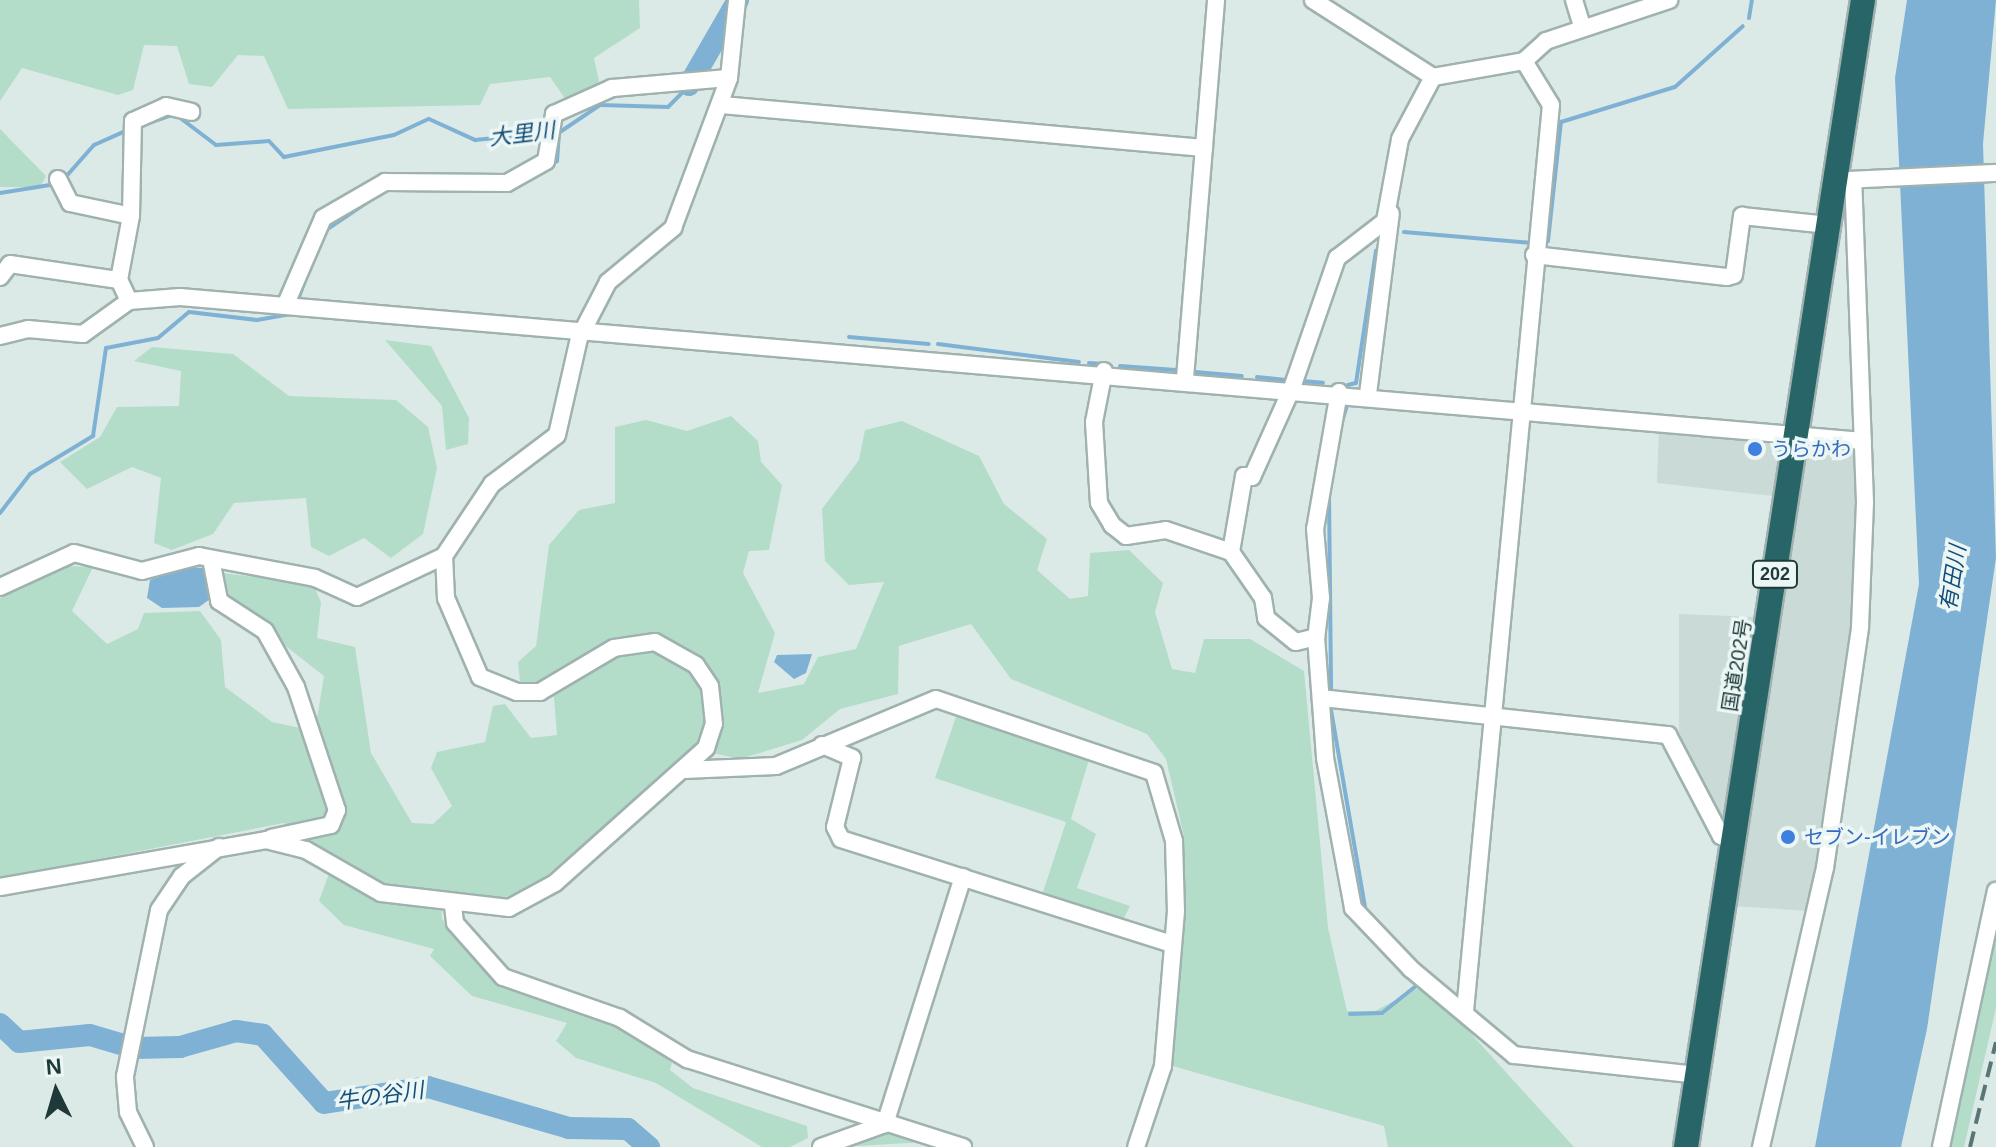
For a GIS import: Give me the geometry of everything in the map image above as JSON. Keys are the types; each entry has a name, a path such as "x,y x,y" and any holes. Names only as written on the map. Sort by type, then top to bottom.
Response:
{"highway":[{"name":"国道202号","path":"1686,1147 1829,225 1844,180 1863,0"}],"street":[{"path":"1185,378 1216,0"},
{"path":"1313,0 1433,77 1524,61 1546,41 1669,0"},
{"path":"1574,0 1582,27"},
{"path":"0,587 74,553 142,571 199,556 212,564 315,578 357,597 444,556 492,484 557,435 583,329 619,270 673,228 729,78 737,6"},
{"path":"1465,1011 1496,717 1518,407 1551,105 1524,61"},
{"path":"1368,394 1400,139 1433,77"},
{"path":"285,306 323,218 405,177 507,183 546,161 554,114 612,88 729,78"},
{"path":"721,105 1204,148"},
{"path":"129,301 119,280 131,216 134,127 166,106 191,112"},
{"path":"1761,1147 1825,868 1842,755 1865,553 1863,441 1844,180 1996,173"},
{"path":"60,183 70,203 131,216"},
{"path":"1231,552 1236,496 1292,388 1337,258 1374,233 1391,206"},
{"path":"1535,247 1727,277 1734,275 1742,216 1829,225"},
{"path":"0,277 10,264 119,280"},
{"path":"0,336 37,329 83,334 129,301 303,307 1104,371 1797,432 1863,441"},
{"path":"1104,371 1095,434 1099,503 1112,525 1126,536 1166,530 1231,552 1263,598 1266,618 1296,642 1316,637"},
{"path":"1339,392 1315,529 1321,598 1316,637 1325,758 1353,908 1411,969 1514,1055 1698,1075"},
{"path":"266,840 306,850 381,893 486,910 527,901 684,770 706,748 714,724 710,686 696,665 655,642 633,641 540,692 501,687 480,677 468,658 446,598 444,556"},
{"path":"0,887 266,840 331,825 337,810 296,687 265,631 219,601 212,564"},
{"path":"1321,698 1668,735 1721,836 1734,841"},
{"path":"684,770 766,768 936,699 1144,766 1160,784 1174,841 1172,944 1163,1066 1136,1147"},
{"path":"822,745 852,758 835,827 841,839 1172,944"},
{"path":"145,1147 124,1094 128,1060 168,891 220,846"},
{"path":"885,1124 963,877"},
{"path":"1941,1147 1996,891"},
{"path":"453,906 455,923 503,977 620,1018 687,1059 963,1147"},
{"path":"821,1147 885,1124"}],"shaded area":[{"path":"1659,427 1787,437 1773,496 1657,483"},
{"path":"1805,439 1856,446 1857,544 1851,654 1808,911 1734,906"},
{"path":"1679,614 1756,617 1728,833 1715,833 1679,733"}],"green space":[{"path":"0,0 639,0 640,28 594,58 600,86 566,100 550,77 490,84 480,105 288,109 264,56 238,55 212,87 189,84 177,46 144,45 133,90 118,95 22,68 0,101"},
{"path":"0,129 46,176 40,187 0,187"},
{"path":"385,340 431,346 469,418 468,444 446,450 442,406"},
{"path":"152,347 233,354 289,396 396,400 428,427 437,468 423,534 391,558 364,538 329,556 311,547 306,498 234,503 213,534 172,550 154,543 161,478 132,467 87,489 60,462 100,437 117,407 179,406 181,371 134,361"},
{"path":"731,416 758,441 761,462 782,485 769,550 749,551 743,573 775,633 758,693 804,684 818,657 856,649 884,582 849,585 825,561 822,509 859,460 865,430 902,421 979,456 1004,504 1047,539 1037,570 1070,599 1088,596 1090,553 1129,550 1163,583 1155,612 1172,669 1195,673 1204,639 1250,639 1304,671 1328,928 1347,1011 1375,1011 1418,988 1445,1005 1574,1147 1388,1147 1384,1126 1169,1065 1184,836 1166,759 1147,734 1011,679 971,624 899,646 898,694 840,709 802,740 740,759 695,749 532,888 496,900 441,898 442,919 491,979 613,1020 672,1063 670,1070 693,1088 807,1126 808,1138 790,1147 762,1147 656,1083 576,1058 556,1041 567,1023 472,996 430,956 434,949 344,925 319,901 334,860 284,823 0,878 0,598 65,566 93,567 72,611 107,644 138,629 144,613 200,611 221,640 225,687 272,722 315,731 324,676 224,598 222,573 313,584 321,602 317,638 355,647 371,753 412,823 433,824 452,806 431,768 437,752 485,742 493,706 505,704 531,738 557,735 553,686 520,682 518,662 536,646 549,545 579,510 615,503 615,427 646,420 687,431"},
{"path":"958,711 1091,753 1071,819 1096,834 1077,888 1130,906 1121,924 1041,898 1066,822 935,778"},
{"path":"1996,932 1996,1008 1964,1147 1949,1147"},
{"path":"891,1132 925,1142 841,1147"}],"water":[{"name":"有田川","path":"1907,0 1996,0 1983,144 1996,558 1927,1029 1901,1147 1815,1147 1919,584 1895,78"},
{"path":"187,567 205,568 210,599 199,607 162,608 147,598 150,580"},
{"path":"812,654 806,673 794,679 774,662 777,655"}],"waterway":[{"name":"大里川","path":"689,85 738,0"},
{"path":"1749,18 1752,0"},
{"path":"1542,242 1548,241 1561,122 1675,87 1743,26"},
{"name":"大里川","path":"560,132 600,105 668,107 688,87"},
{"name":"大里川","path":"143,125 175,114 216,145 269,141 284,157 394,135 429,119 475,140 547,133"},
{"path":"63,180 94,145 127,130"},
{"path":"536,175 557,161 559,133"},
{"path":"0,193 56,184"},
{"path":"465,190 508,190"},
{"path":"326,230 378,195"},
{"path":"1404,232 1533,243"},
{"path":"1348,385 1356,383 1376,250"},
{"path":"297,303 307,274"},
{"path":"0,513 30,474 93,436 106,348 158,338 189,312 257,320 290,314"},
{"path":"849,337 929,344"},
{"path":"938,344 1079,362"},
{"path":"1089,363 1103,364"},
{"path":"1120,366 1176,370"},
{"path":"1195,372 1242,376"},
{"path":"1257,377 1288,380"},
{"path":"1302,381 1323,383"},
{"path":"1341,425 1347,405"},
{"path":"1329,492 1331,689"},
{"path":"1331,710 1366,913"},
{"path":"1350,1014 1382,1013 1416,986"},
{"name":"牛の谷川","path":"0,1024 19,1042 90,1035 134,1048 180,1047 236,1031 263,1035 324,1103 428,1087 569,1128 628,1129 649,1147"}],"railway":[{"path":"1970,1147 1996,1042"}],"place":[{"name":"うらかわ","path":"1755,449"},
{"name":"セブン-イレブン","path":"1788,837"}]}
